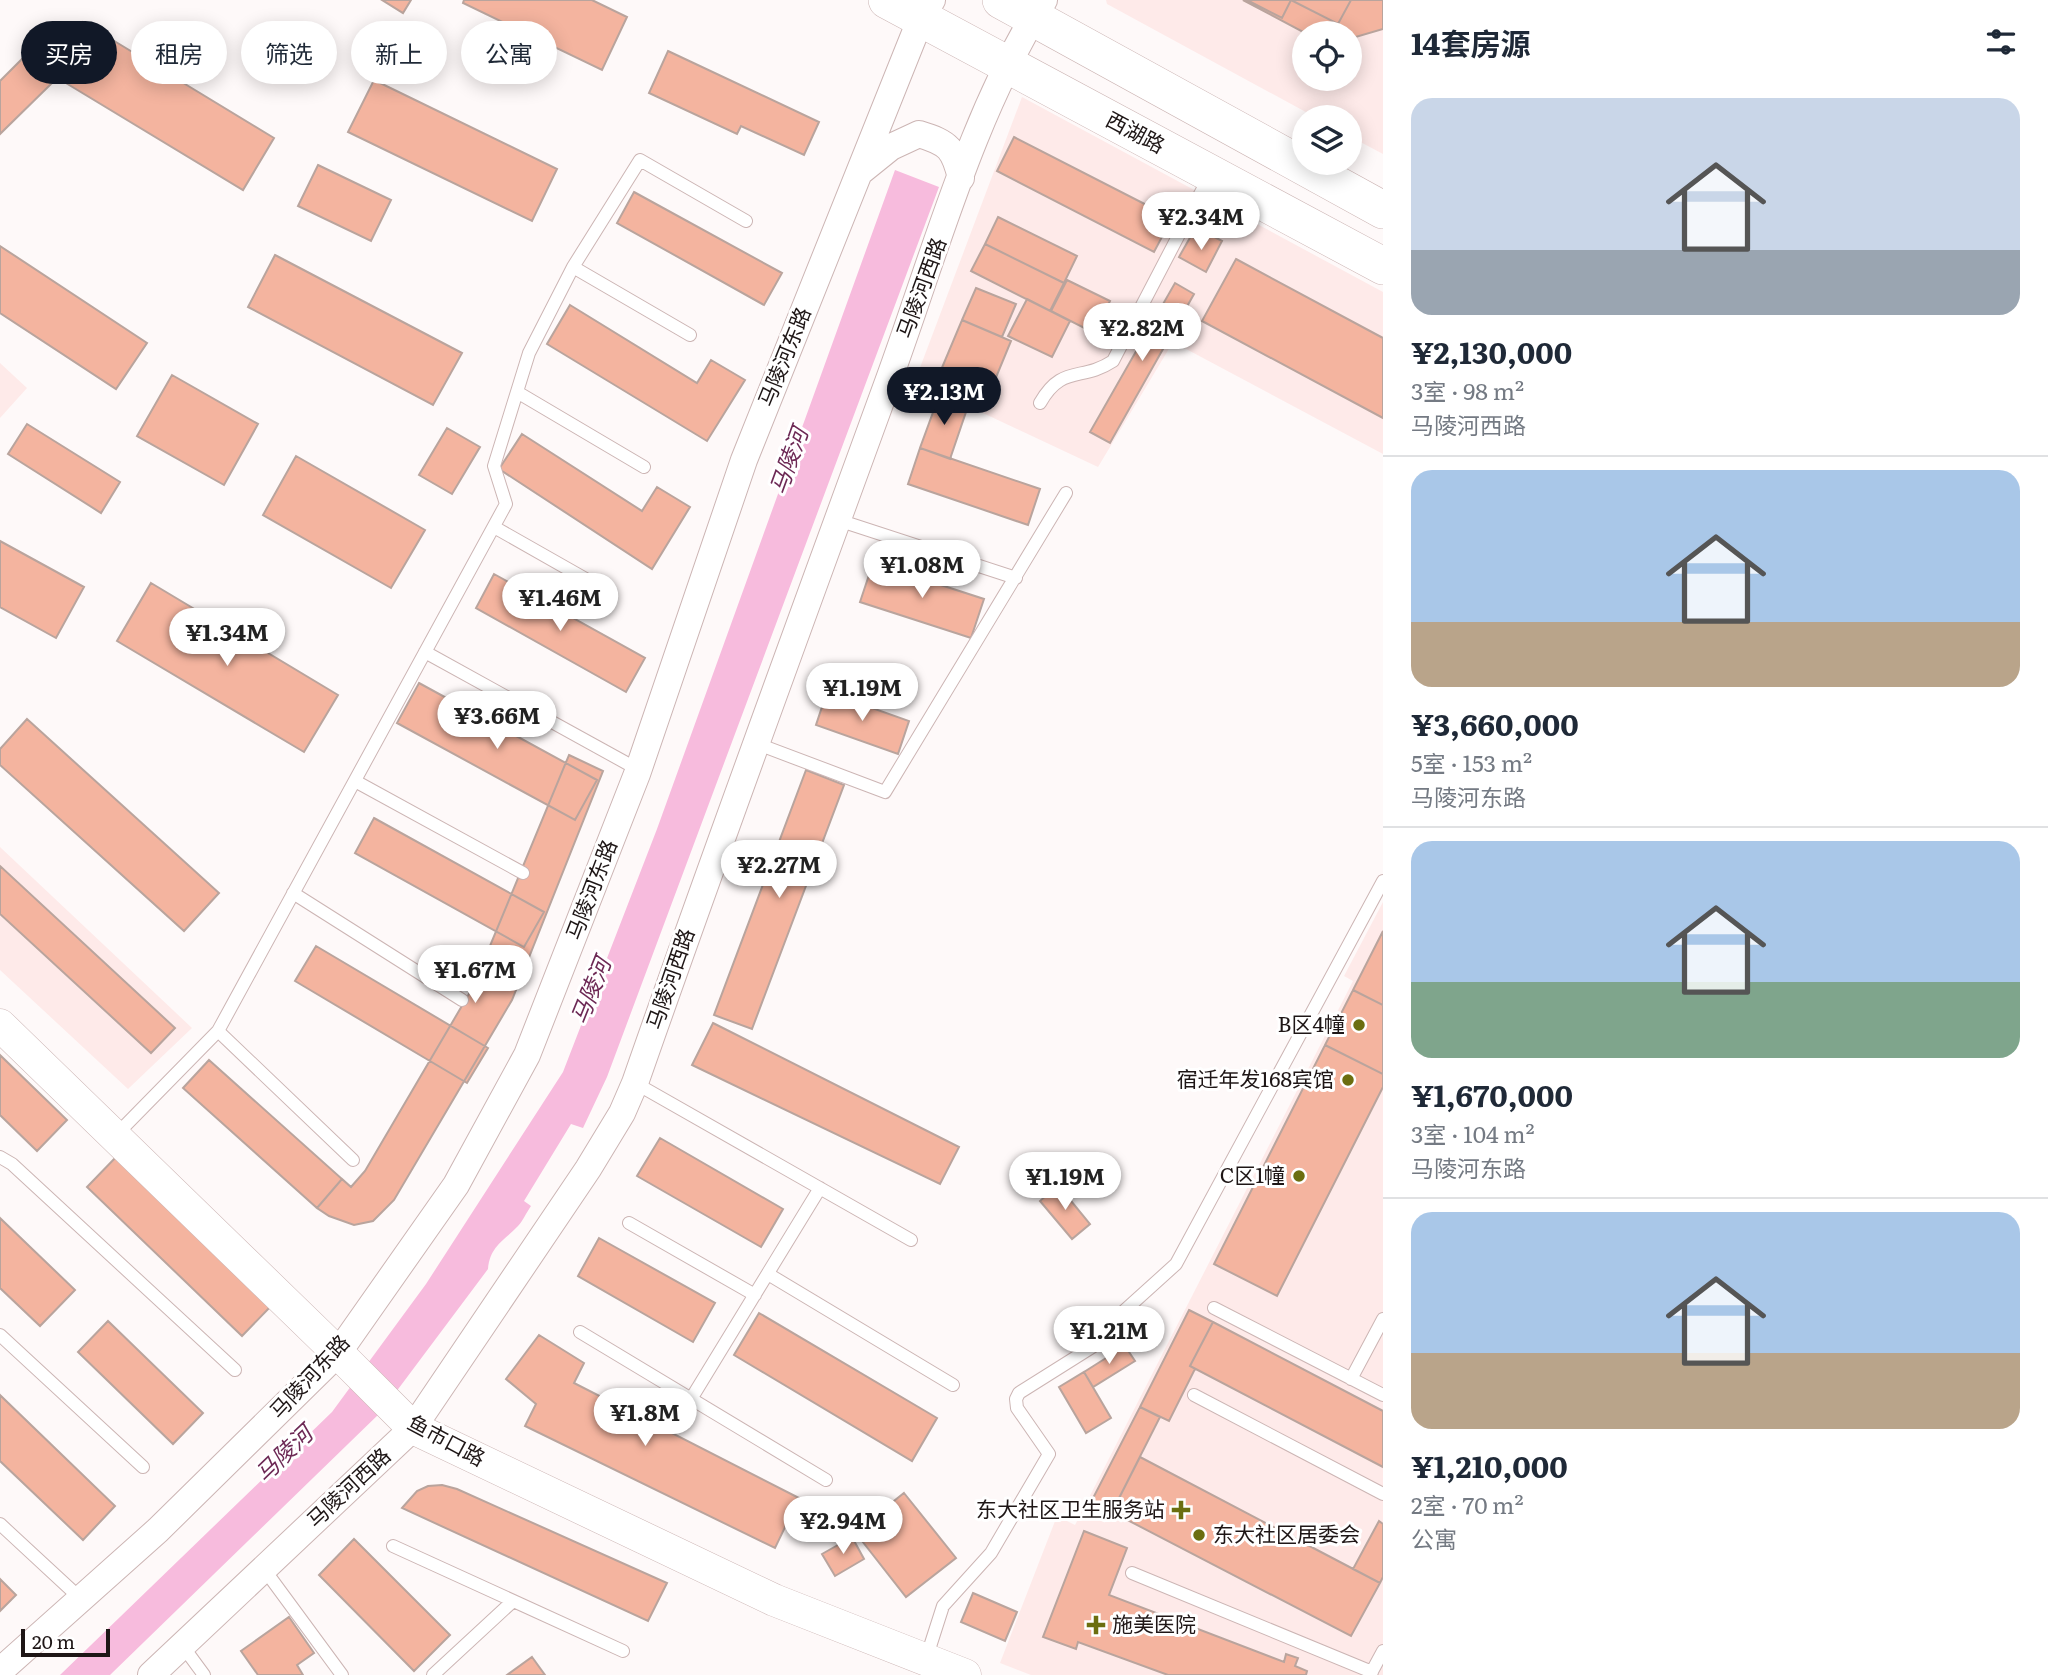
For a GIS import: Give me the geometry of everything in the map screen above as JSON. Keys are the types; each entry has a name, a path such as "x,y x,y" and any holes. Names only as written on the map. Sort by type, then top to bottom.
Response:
{"main road":[{"name":"西湖路","path":"887,0 926,9 1006,64 1383,266"},
{"path":"1001,0 1038,9 1383,210"}],"street":[{"name":"马陵河东路","path":"0,1671 347,1362 456,1185 527,1055 639,769 744,460 926,9"},
{"name":"马陵河西路","path":"151,1675 264,1569 402,1418 588,1169 622,1113 961,178 1006,64 1038,9"},
{"path":"859,173 891,147 919,134 946,145 955,156 961,178"},
{"name":"鱼市口路","path":"0,1025 402,1418 774,1600 965,1675"}],"lane":[{"path":"115,1137 218,1031 494,527 506,504 494,466 529,353 573,267 640,160 746,221"},
{"path":"1040,402 1054,382 1064,377 1101,369 1114,360 1210,173"},
{"path":"573,267 690,335"},
{"path":"517,392 644,467"},
{"path":"755,743 885,792 1066,493"},
{"path":"838,520 1016,578"},
{"path":"494,527 598,586"},
{"path":"425,652 639,769"},
{"path":"355,780 523,873"},
{"path":"925,1660 943,1606 991,1553 1049,1454 1017,1408 1016,1399 1019,1393 1100,1342 1124,1311 1176,1264 1383,881"},
{"path":"293,893 462,1000"},
{"path":"218,1031 353,1160"},
{"path":"635,1083 911,1240"},
{"path":"0,1157 12,1164 235,1370"},
{"path":"691,1399 820,1188"},
{"path":"628,1223 755,1295"},
{"path":"768,1274 953,1385"},
{"path":"1214,1308 1383,1395"},
{"path":"1351,1379 1383,1319"},
{"path":"580,1332 826,1480"},
{"path":"0,1335 143,1467"},
{"path":"1194,1395 1383,1494"},
{"path":"0,1524 81,1599"},
{"path":"393,1546 622,1651"},
{"path":"264,1569 342,1675"},
{"path":"1132,1573 1371,1673 1383,1651"},
{"path":"433,1675 513,1601"},
{"path":"182,1645 204,1675"}],"shaded area":[{"path":"1106,0 1383,0 1383,154 1362,143 1362,105 1293,105 1107,4"},
{"path":"1022,97 1383,292 1383,454 1173,342 1098,467 915,381"},
{"path":"895,170 939,187 607,1077 583,1128 571,1124 524,1201 531,1206 521,1222 498,1244 488,1269 381,1412 110,1675 60,1675 332,1412 426,1284 563,1072 657,829"},
{"path":"0,363 27,388 0,418"},
{"path":"0,847 192,1028 128,1089 0,970"},
{"path":"1383,902 1383,1675 1031,1675 1000,1663 1057,1516 1075,1525 1353,981 1344,976"}],"building":[{"path":"382,0 411,0 403,13"},
{"path":"464,0 592,0 627,17 602,70 557,48 557,21 500,21 463,3"},
{"path":"1243,0 1383,0 1383,29 1362,35 1362,21 1292,21 1292,26"},
{"path":"1247,0 1291,0 1282,18"},
{"path":"1291,0 1351,0 1340,21 1332,21"},
{"path":"117,43 131,51 131,84 185,84 274,138 243,190 68,84 117,84"},
{"path":"668,51 819,122 804,155 741,126 737,134 649,93"},
{"path":"21,60 21,84 51,84 0,134 0,81"},
{"path":"372,84 382,84 557,169 532,221 348,132"},
{"path":"1014,137 1172,218 1154,252 997,171"},
{"path":"318,165 391,200 371,241 298,206"},
{"path":"634,192 782,273 764,305 617,223"},
{"path":"998,217 1077,256 1064,283 985,244"},
{"path":"1209,234 1222,241 1206,272 1179,257 1191,236 1204,244"},
{"path":"985,244 1064,283 1050,311 971,271"},
{"path":"0,246 147,343 116,389 0,313"},
{"path":"275,255 462,353 433,405 248,307"},
{"path":"1236,259 1383,338 1383,418 1202,321"},
{"path":"1067,280 1110,301 1094,333 1051,311"},
{"path":"1175,283 1194,294 1110,443 1090,432"},
{"path":"976,288 1016,304 1002,337 962,320"},
{"path":"1027,299 1070,321 1052,357 1008,336"},
{"path":"570,305 697,383 711,360 745,380 707,441 547,344"},
{"path":"962,320 1011,341 983,409 933,389"},
{"path":"172,375 258,424 224,485 137,436"},
{"path":"939,396 968,406 950,459 920,448"},
{"path":"27,424 120,482 101,513 8,454"},
{"path":"447,428 480,447 452,494 419,475"},
{"path":"522,434 642,511 657,487 690,507 652,569 499,469"},
{"path":"920,448 1040,489 1028,525 908,484"},
{"path":"296,456 425,530 391,588 263,515"},
{"path":"0,541 84,587 56,638 0,607"},
{"path":"873,563 984,599 971,638 860,602"},
{"path":"494,574 645,658 626,692 476,608"},
{"path":"151,583 338,695 304,752 117,641"},
{"path":"419,683 597,780 575,820 397,723"},
{"path":"827,692 909,721 898,754 816,725"},
{"path":"27,719 219,893 184,931 0,765 0,749"},
{"path":"569,755 603,771 512,1000 394,1200 373,1221 354,1225 329,1216 317,1208 342,1179 351,1187 365,1171 473,987"},
{"path":"806,770 844,785 752,1029 714,1015"},
{"path":"374,818 544,912 524,947 355,853"},
{"path":"0,866 175,1028 151,1053 0,914"},
{"path":"1383,931 1383,1005 1353,990"},
{"path":"316,946 488,1048 467,1083 295,981"},
{"name":"B区4幢","path":"1353,990 1383,1005 1383,1074 1325,1045"},
{"path":"713,1023 959,1147 940,1184 692,1065"},
{"name":"C区1幢","path":"1325,1045 1383,1074 1383,1087 1277,1296 1214,1264"},
{"path":"0,1055 67,1120 37,1151 0,1115"},
{"path":"209,1060 342,1179 317,1208 183,1088"},
{"path":"660,1138 783,1209 761,1247 637,1176"},
{"path":"118,1155 273,1304 242,1336 87,1187"},
{"path":"1058,1185 1090,1224 1072,1239 1040,1201"},
{"path":"0,1218 75,1290 40,1326 0,1288"},
{"path":"599,1238 715,1303 693,1342 578,1276"},
{"path":"1189,1310 1213,1322 1190,1366 1195,1369 1169,1421 1140,1407"},
{"path":"759,1313 937,1418 912,1461 734,1355"},
{"path":"108,1321 203,1413 173,1444 78,1352"},
{"path":"1213,1322 1383,1411 1383,1467 1190,1366"},
{"path":"539,1335 584,1363 574,1383 799,1498 775,1548 525,1426 536,1404 506,1379"},
{"path":"1125,1346 1135,1361 1093,1387 1084,1372"},
{"path":"1084,1372 1111,1418 1086,1433 1059,1387"},
{"path":"0,1395 115,1506 83,1540 0,1461"},
{"path":"1140,1407 1160,1417 1112,1512 1091,1502"},
{"path":"1140,1457 1380,1583 1351,1636 1112,1512"},
{"path":"442,1485 457,1489 667,1583 648,1621 402,1508 417,1491 428,1486"},
{"path":"904,1493 956,1558 906,1597 855,1532"},
{"path":"1379,1521 1383,1524 1383,1577 1380,1583 1353,1569"},
{"path":"1084,1531 1127,1548 1109,1595 1284,1662 1286,1654 1298,1658 1295,1666 1307,1671 1306,1675 1168,1675 1078,1642 1076,1649 1043,1637"},
{"path":"852,1537 864,1559 835,1576 822,1554"},
{"path":"354,1539 450,1635 414,1671 319,1575"},
{"path":"0,1579 16,1595 0,1611"},
{"path":"973,1593 1017,1612 1005,1641 961,1622"},
{"path":"289,1617 314,1653 297,1665 303,1675 258,1675 241,1651"},
{"path":"532,1657 545,1675 507,1675"}],"place":[{"name":"B区4幢","path":"1359,1025"},
{"name":"宿迁年发168宾馆","path":"1348,1080"},
{"name":"C区1幢","path":"1299,1176"},
{"name":"东大社区卫生服务站","path":"1181,1510"},
{"name":"东大社区居委会","path":"1199,1535"},
{"name":"施美医院","path":"1096,1625"}],"water label":[{"name":"马陵河","path":"789,461"},
{"name":"马陵河","path":"591,991"},
{"name":"马陵河","path":"284,1454"}]}
